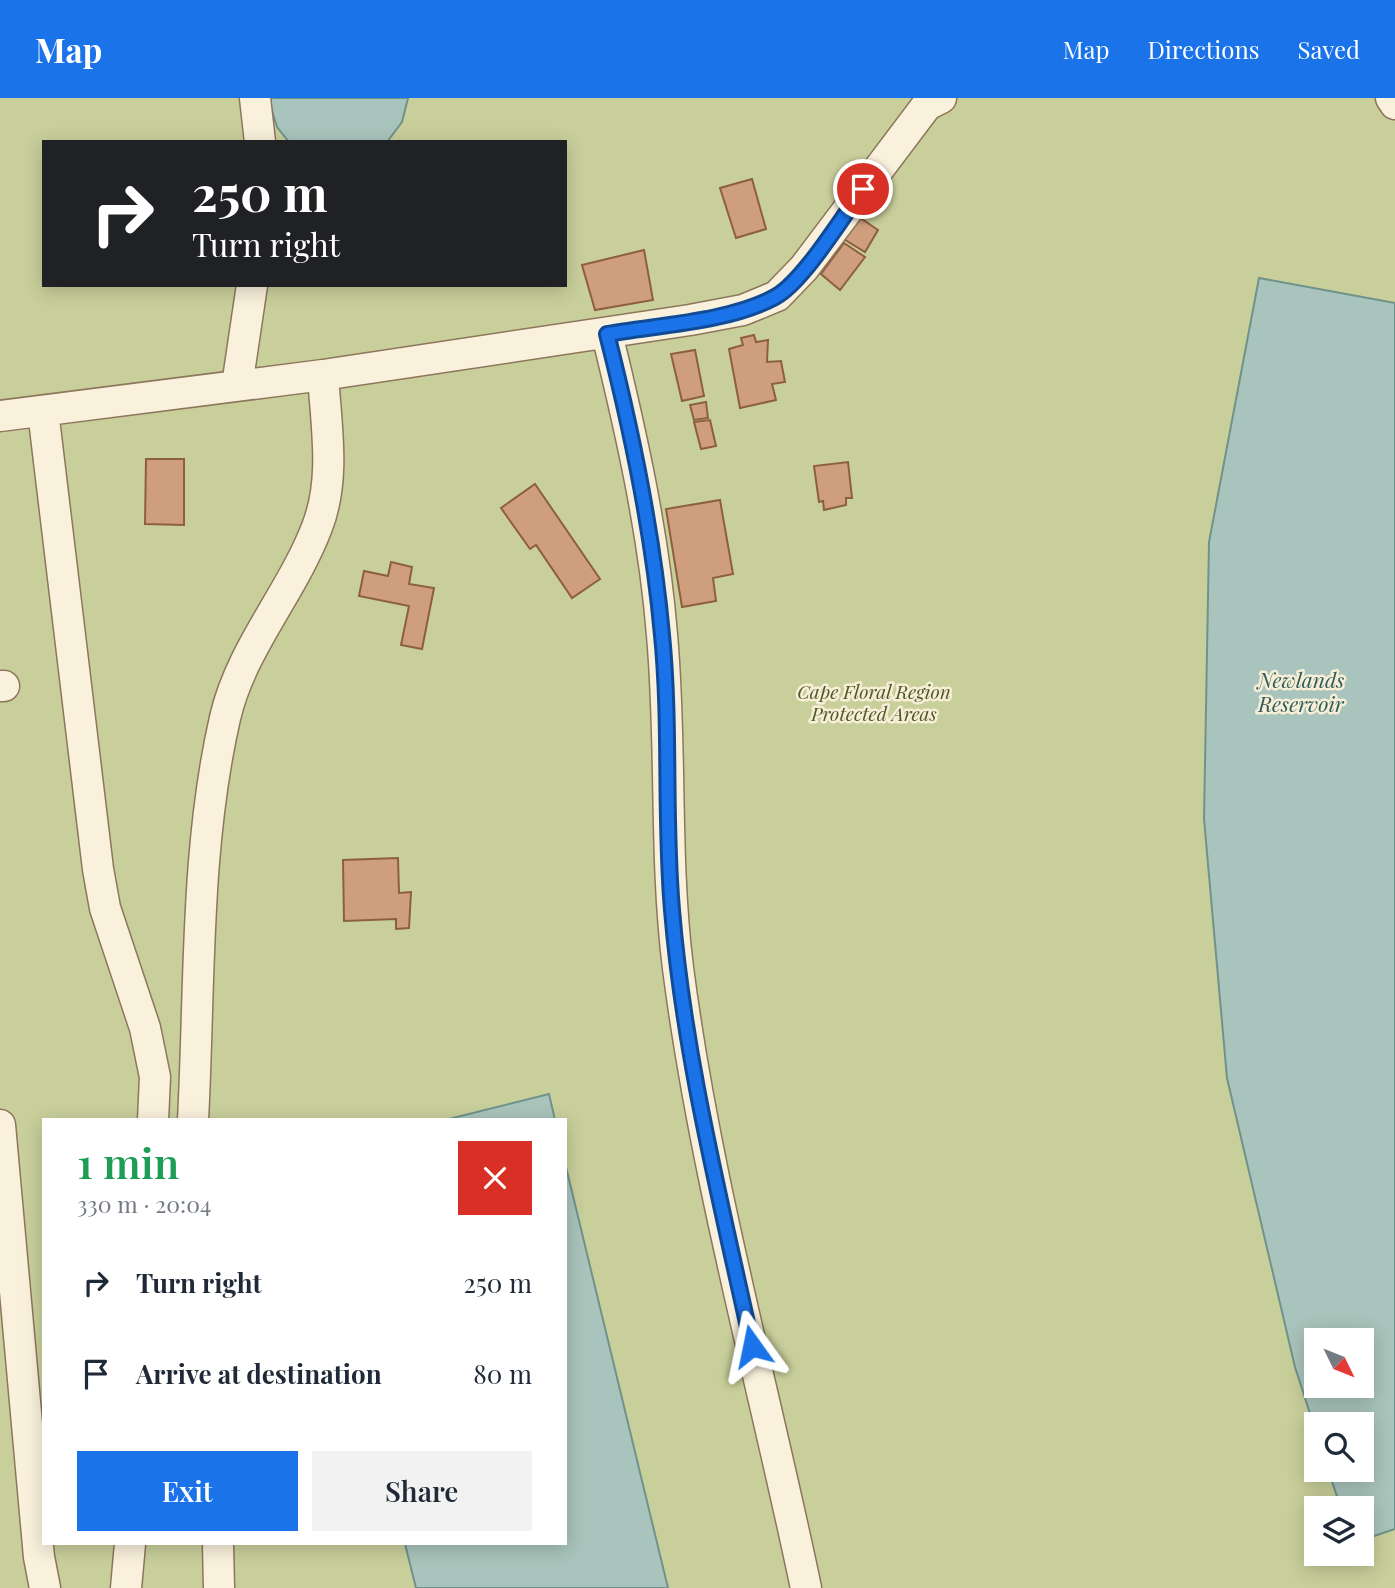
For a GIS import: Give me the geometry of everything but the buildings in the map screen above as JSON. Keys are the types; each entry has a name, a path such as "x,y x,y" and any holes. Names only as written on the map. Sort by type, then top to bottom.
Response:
{"lane":[{"path":"255,98 260,140"},
{"path":"0,416 323,375 607,334 743,310 777,296 804,268 927,104 941,98"},
{"path":"1391,98 1395,104"},
{"path":"237,386 252,287"},
{"path":"607,334 626,411 653,559 663,637 671,897 687,1030 727,1233 806,1588"},
{"path":"193,1118 208,812 230,704 252,647 318,526 330,465 323,375"},
{"path":"43,411 98,869 105,908 145,1028 155,1077 153,1118"},
{"path":"0,1125 35,1520 45,1588"},
{"path":"126,1588 130,1545"},
{"path":"218,1545 219,1588"}],"green space":[{"name":"Cape Floral Region Protected Areas","path":"0,98 1395,98 1395,1588 0,1588"}],"water":[{"path":"268,98 408,98 402,122 388,140 287,140 277,127"},
{"name":"Newlands Reservoir","path":"1259,278 1395,303 1395,1529 1374,1536 1374,1496 1337,1496 1332,1482 1374,1482 1374,1412 1310,1412 1305,1398 1374,1398 1374,1328 1304,1328 1304,1395 1295,1367 1227,1078 1204,819 1209,542"},
{"path":"549,1094 555,1118 453,1118"},
{"path":"567,1171 668,1588 416,1588 405,1545 567,1545"}],"route":[{"path":"752,1346 687,1030 672,911 663,637 653,559 626,411 607,334 743,310 777,296 804,268 863,189"}]}
